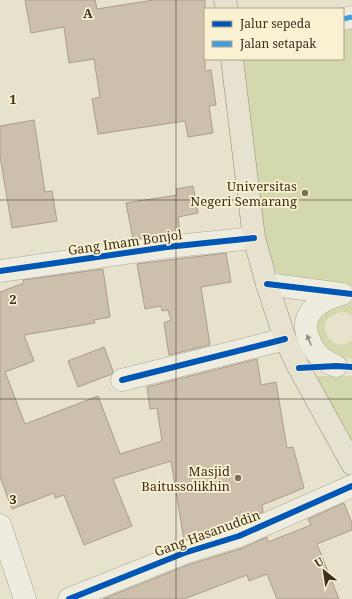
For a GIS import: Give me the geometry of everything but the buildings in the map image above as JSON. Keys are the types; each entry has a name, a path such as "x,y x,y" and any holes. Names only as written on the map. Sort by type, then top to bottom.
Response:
{"main road":[{"path":"232,60 254,238 267,284 285,339 299,368 352,464"}],"street":[{"name":"Gang Imam Bonjol","path":"0,271 167,247 254,238"},
{"path":"267,284 347,294"},
{"path":"344,366 325,361 319,356 312,348 305,330 306,319 321,302 329,297 347,294"},
{"path":"122,380 285,339"},
{"path":"299,368 344,366"},
{"name":"Gang Hasanuddin","path":"69,599 184,553 239,536 352,486"},
{"path":"0,525 25,599"}],"green space":[{"name":"Universitas Negeri Semarang","path":"352,21 352,286 284,278 271,266 263,235 242,60 344,60 344,23"},
{"path":"348,302 352,302 352,316 347,313 338,313 330,317 326,322 325,329 327,336 338,344 345,344 352,340 352,359 333,354 318,341 317,317 321,312"},
{"path":"319,376 352,376 352,448 313,379"}],"marked path":[{"path":"344,19 352,17"}],"cycle path":[{"path":"0,271 167,247 254,238"},
{"path":"267,284 352,294"},
{"path":"122,380 285,339"},
{"path":"299,368 336,366 352,367"},
{"path":"69,599 184,553 239,536 352,486"}],"place":[{"name":"Universitas Negeri Semarang","path":"305,193"},
{"name":"Masjid Baitussolikhin","path":"238,478"}]}
